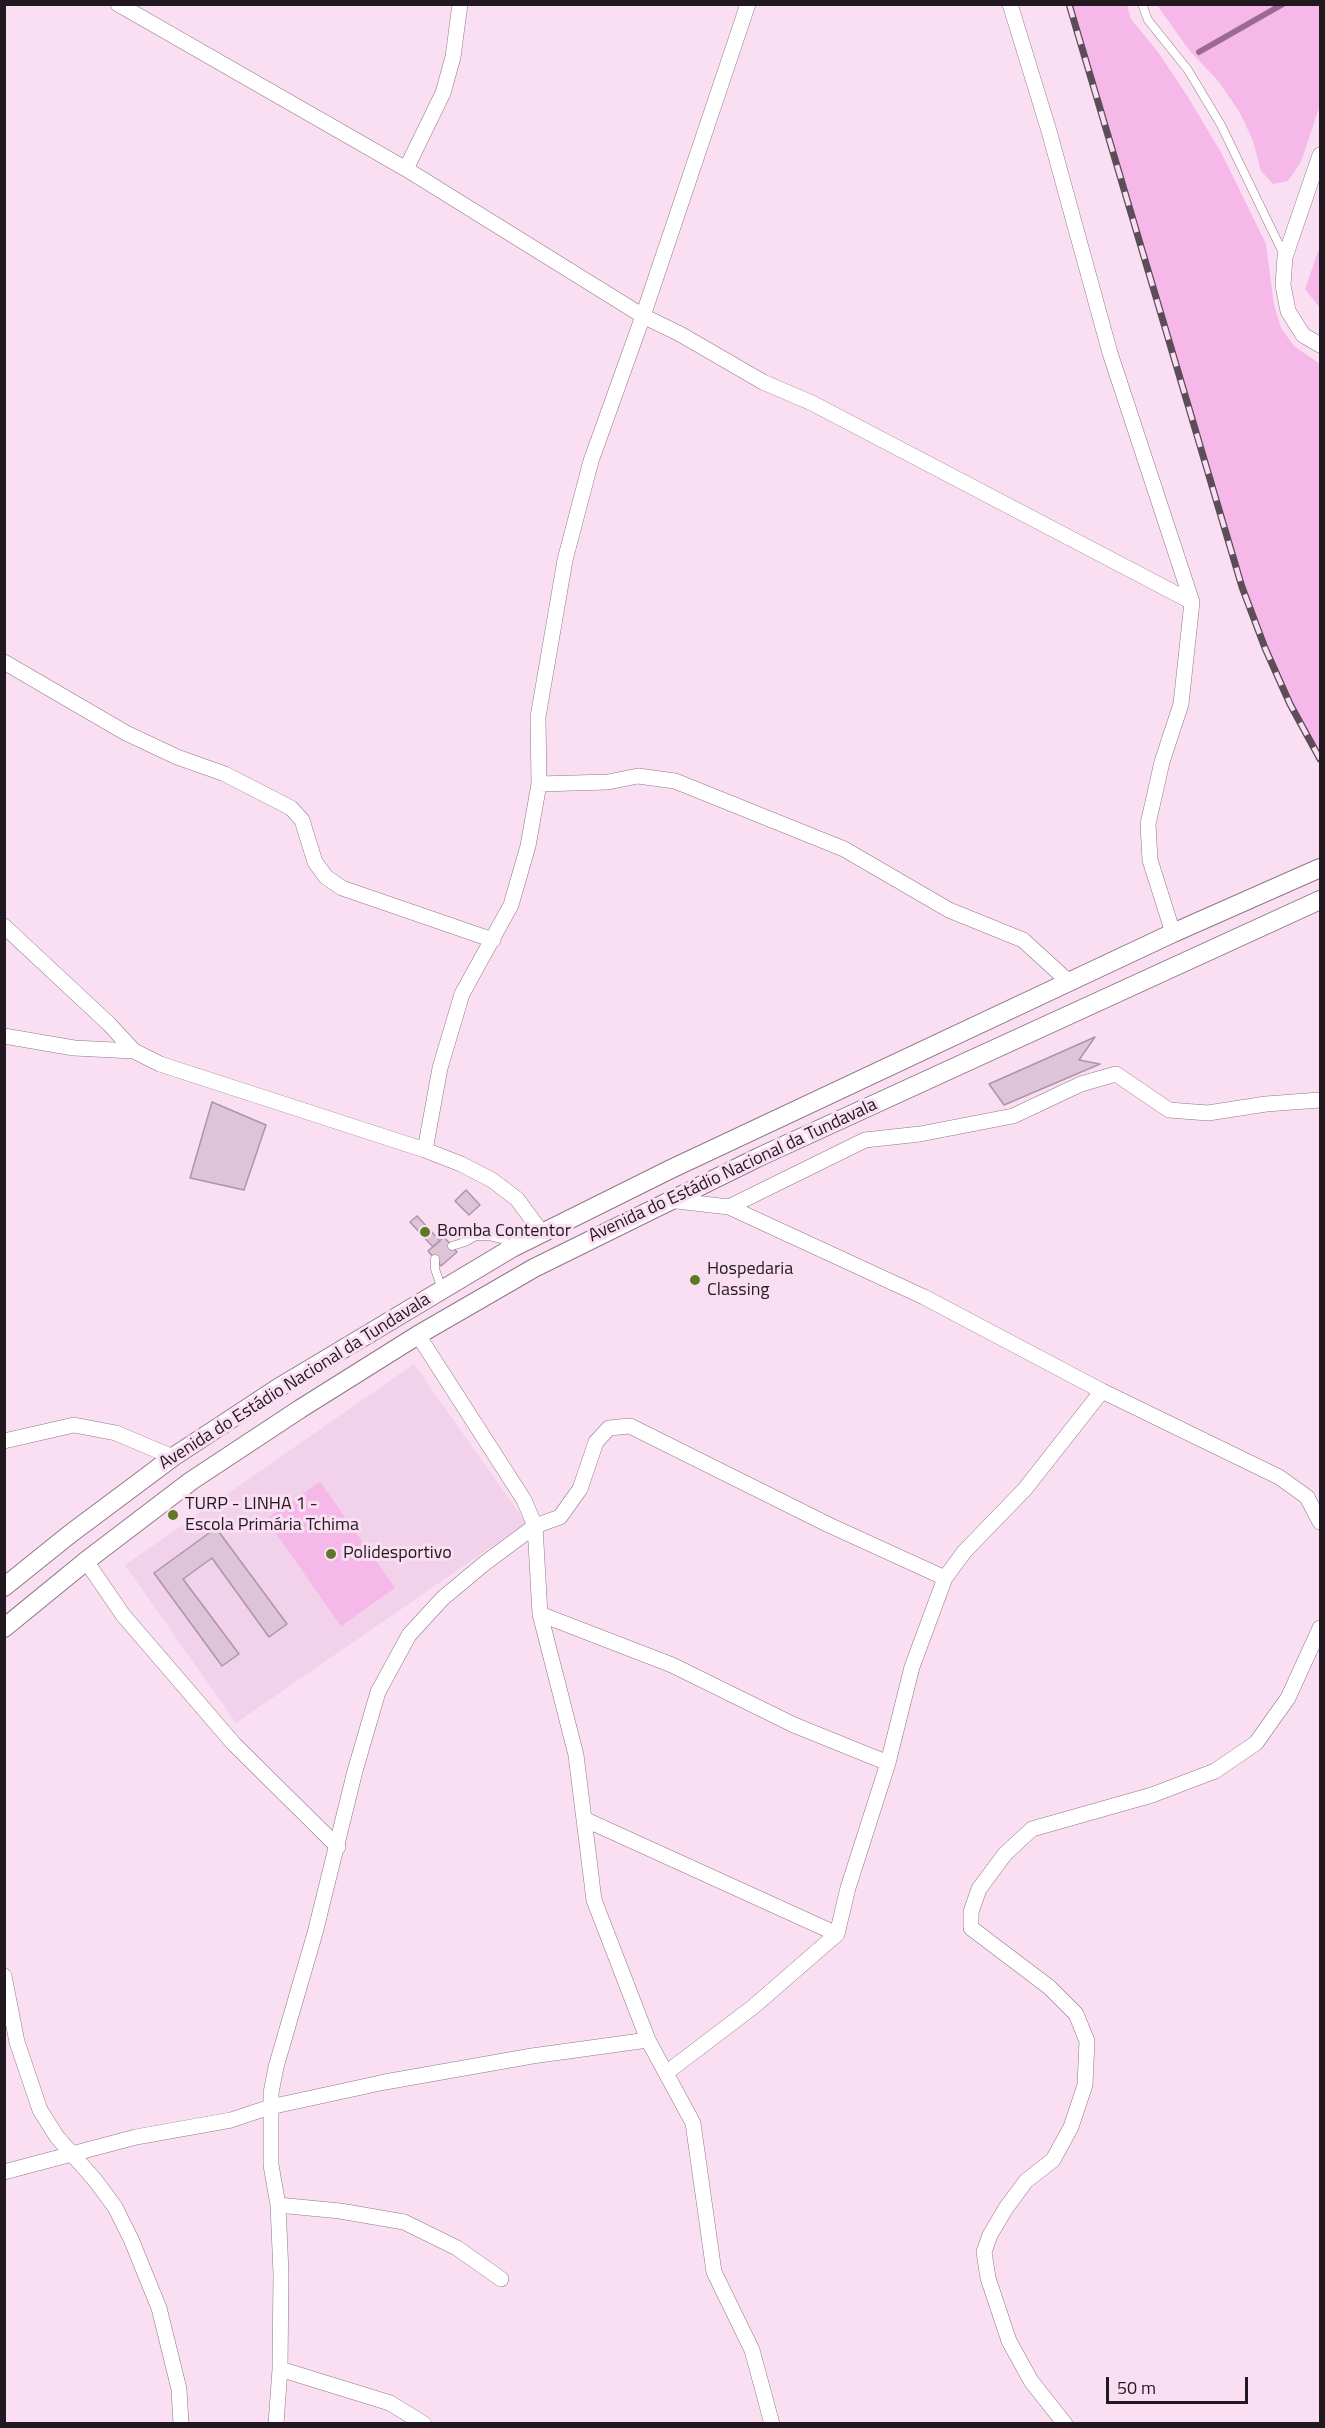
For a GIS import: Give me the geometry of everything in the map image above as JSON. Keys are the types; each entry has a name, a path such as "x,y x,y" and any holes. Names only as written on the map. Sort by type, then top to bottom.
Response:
{"street":[{"path":"118,4 406,170 643,316 680,334 763,382 812,403 1192,602"},
{"path":"406,170 443,93 453,57 460,4"},
{"path":"425,1150 441,1068 462,994 511,905 528,846 539,784 538,717 565,560 591,461 643,316 747,4"},
{"path":"1010,4 1049,130 1110,353 1192,602 1181,704 1162,762 1148,824 1150,860 1173,933"},
{"path":"1320,155 1318,173 1285,257 1283,285 1288,311 1303,335 1320,345"},
{"path":"4,662 126,733 177,757 225,774 291,808 302,820 315,862 326,877 342,888 364,893 493,940"},
{"path":"539,784 608,782 638,776 675,781 843,849 949,910 1023,940 1070,982"},
{"name":"Avenida do Estádio Nacional da Tundavala","path":"4,1587 173,1457 278,1388 512,1248 671,1169 1173,933 1320,868"},
{"name":"Avenida do Estádio Nacional da Tundavala","path":"4,1628 86,1561 191,1481 418,1335 534,1268 759,1157 1320,900"},
{"path":"4,926 109,1024 134,1051 160,1065 425,1150 461,1164 492,1180 517,1199 542,1233"},
{"path":"4,1036 74,1048 134,1051"},
{"path":"729,1207 865,1140 920,1134 1013,1116 1081,1084 1116,1074 1169,1110 1208,1113 1266,1104 1320,1100"},
{"path":"668,1200 729,1207 924,1297 1102,1391 1279,1477 1307,1497 1320,1522"},
{"path":"418,1335 525,1500 535,1526 540,1614 576,1755 594,1900 648,2040 693,2123 714,2272 753,2350 772,2424"},
{"path":"666,2073 753,2007 837,1934 848,1888 888,1763 912,1667 945,1578 964,1552 1025,1489 1102,1391"},
{"path":"4,1441 74,1425 116,1433 173,1457"},
{"path":"276,2424 280,2369 281,2273 278,2205 271,2166 270,2107 276,2067 300,1988 338,1847 355,1771 378,1692 410,1635 443,1598 484,1563 535,1526 560,1517 580,1489 596,1442 609,1428 630,1426 829,1525 945,1578"},
{"path":"86,1561 123,1615 233,1743 338,1847"},
{"path":"540,1614 672,1665 794,1725 888,1763"},
{"path":"1065,2424 1031,2381 1010,2341 988,2278 984,2252 990,2235 1006,2208 1026,2181 1053,2160 1071,2127 1085,2085 1088,2041 1076,2014 1048,1987 971,1928 970,1912 979,1889 1005,1854 1032,1829 1152,1795 1215,1771 1257,1743 1288,1698 1320,1628"},
{"path":"584,1819 837,1934"},
{"path":"4,1976 17,2042 40,2110 57,2138 115,2207 159,2308 179,2389 181,2424"},
{"path":"4,2172 136,2137 231,2120 270,2107 385,2082 532,2056 648,2040"},
{"path":"278,2205 340,2211 404,2222 457,2248 501,2279"},
{"path":"280,2369 390,2403 424,2424"}],"lane":[{"path":"1142,4 1148,20 1188,70 1221,125 1285,257"},
{"path":"452,1246 476,1236 489,1236 502,1239 512,1248"},
{"path":"435,1259 435,1269 442,1289"}],"shaded area":[{"path":"1069,5 1127,5 1131,19 1158,52 1222,154 1266,244 1274,305 1281,328 1294,346 1320,364 1320,759 1290,704 1265,648 1242,587"},
{"path":"1157,5 1320,5 1320,105 1301,162 1288,181 1273,184 1261,171 1253,141 1240,113 1219,82 1189,50"},
{"path":"1320,246 1320,308 1305,289"},
{"path":"414,1364 526,1523 236,1723 125,1565"},
{"name":"Polidesportivo","path":"320,1482 395,1588 341,1626 266,1519"}],"building":[{"path":"1095,1037 1079,1060 1100,1064 1004,1105 989,1084"},
{"path":"212,1102 266,1125 244,1190 190,1178"},
{"path":"466,1190 480,1205 469,1215 455,1201"},
{"name":"Bomba Contentor","path":"417,1216 440,1241 433,1247 410,1222"},
{"path":"444,1237 457,1252 441,1266 428,1251"},
{"path":"216,1528 287,1624 269,1637 212,1558 183,1579 239,1654 222,1666 154,1573"}],"waterway":[{"path":"1199,52 1283,4"}],"railway":[{"path":"1069,4 1242,587 1265,648 1290,704 1320,759"}],"place":[{"name":"Bomba Contentor","path":"425,1232"},
{"name":"Hospedaria Classing","path":"695,1280"},
{"name":"TURP - LINHA 1 - Escola Primária Tchima","path":"173,1515"},
{"name":"Polidesportivo","path":"331,1554"}]}
